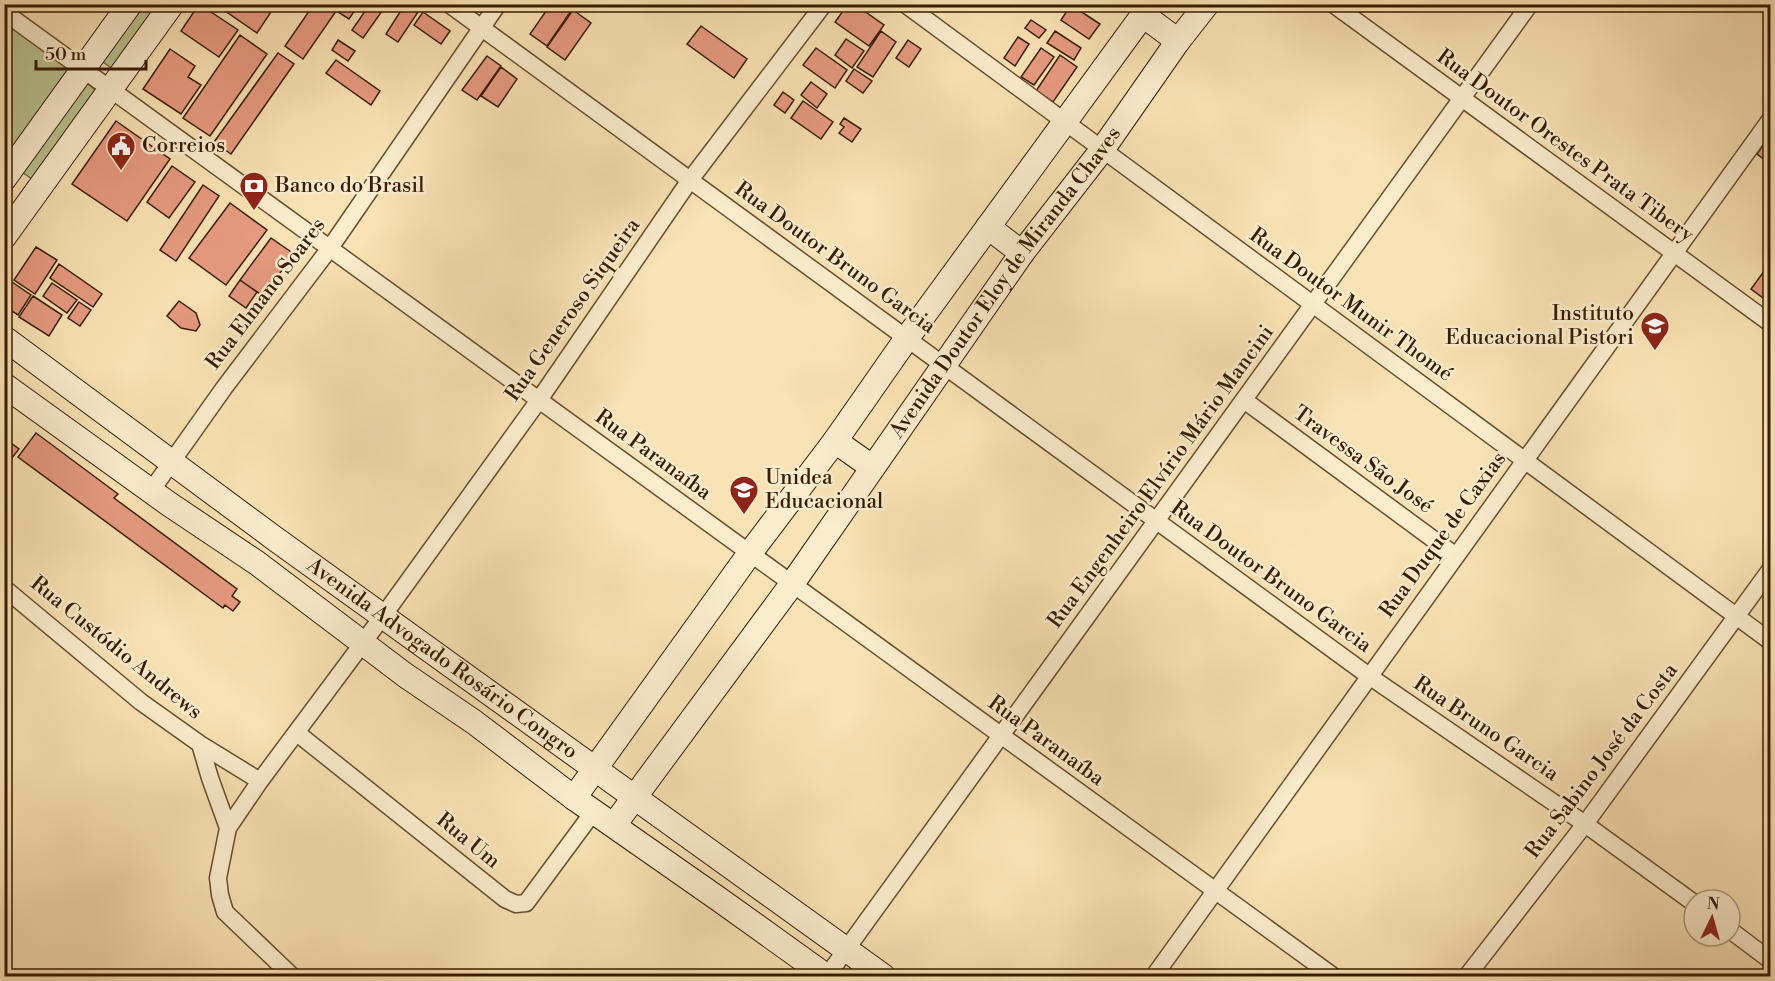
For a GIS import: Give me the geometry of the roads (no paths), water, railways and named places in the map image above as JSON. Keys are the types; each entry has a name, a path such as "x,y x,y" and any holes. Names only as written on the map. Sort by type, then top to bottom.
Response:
{"main road":[{"path":"36,193 7,176 130,4"},
{"path":"4,237 172,4"},
{"name":"Avenida Doutor Eloy de Miranda Chaves","path":"614,825 792,584 1022,253 1102,150 1178,41 1207,4"},
{"path":"574,798 1147,10 1178,41"},
{"path":"988,227 1022,253"},
{"name":"Avenida Advogado Rosário Congro","path":"4,338 274,538 883,976"},
{"name":"Avenida Advogado Rosário Congro","path":"4,385 151,491 257,563 349,634 474,722 574,798 826,976"},
{"path":"47,417 69,387"},
{"path":"835,441 872,467"},
{"path":"257,563 274,538"},
{"path":"474,722 495,697"},
{"path":"720,900 740,874"}],"street":[{"name":"Rua Doutor Bruno Garcia","path":"450,4 1369,676"},
{"name":"Rua Elmano Soares","path":"151,491 224,388 330,248 498,4"},
{"name":"Rua Generoso Siqueira","path":"228,828 539,400 690,180 824,4"},
{"name":"Rua Doutor Munir Thomé","path":"905,4 1770,641"},
{"name":"Rua Doutor Orestes Prata Tibery","path":"1333,4 1770,323"},
{"name":"Rua Engenheiro Elvírio Mário Mancini","path":"826,976 1530,4"},
{"name":"Rua Paranaíba","path":"4,12 1333,976"},
{"name":"Rua Duque de Caxias","path":"1154,976 1770,120"},
{"name":"Travessa São José","path":"1244,400 1456,556"},
{"name":"Rua Sabino José da Costa","path":"1467,976 1585,824 1770,570"},
{"name":"Rua Custódio Andrews","path":"4,588 141,702 200,744 260,781"},
{"name":"Rua Bruno Garcia","path":"1369,676 1585,824 1682,894"},
{"name":"Rua Um","path":"297,733 505,899 516,904 526,903 594,811"},
{"name":"Rua Custódio Andrews","path":"200,744 228,828"},
{"path":"228,828 218,878 225,912 292,976"},
{"path":"1742,939 1770,960"}],"place":[{"name":"Correios","path":"121,172"},
{"name":"Banco do Brasil","path":"254,212"},
{"name":"Instituto Educacional Pistori","path":"1655,352"},
{"name":"Unidea Educacional","path":"744,516"}]}
